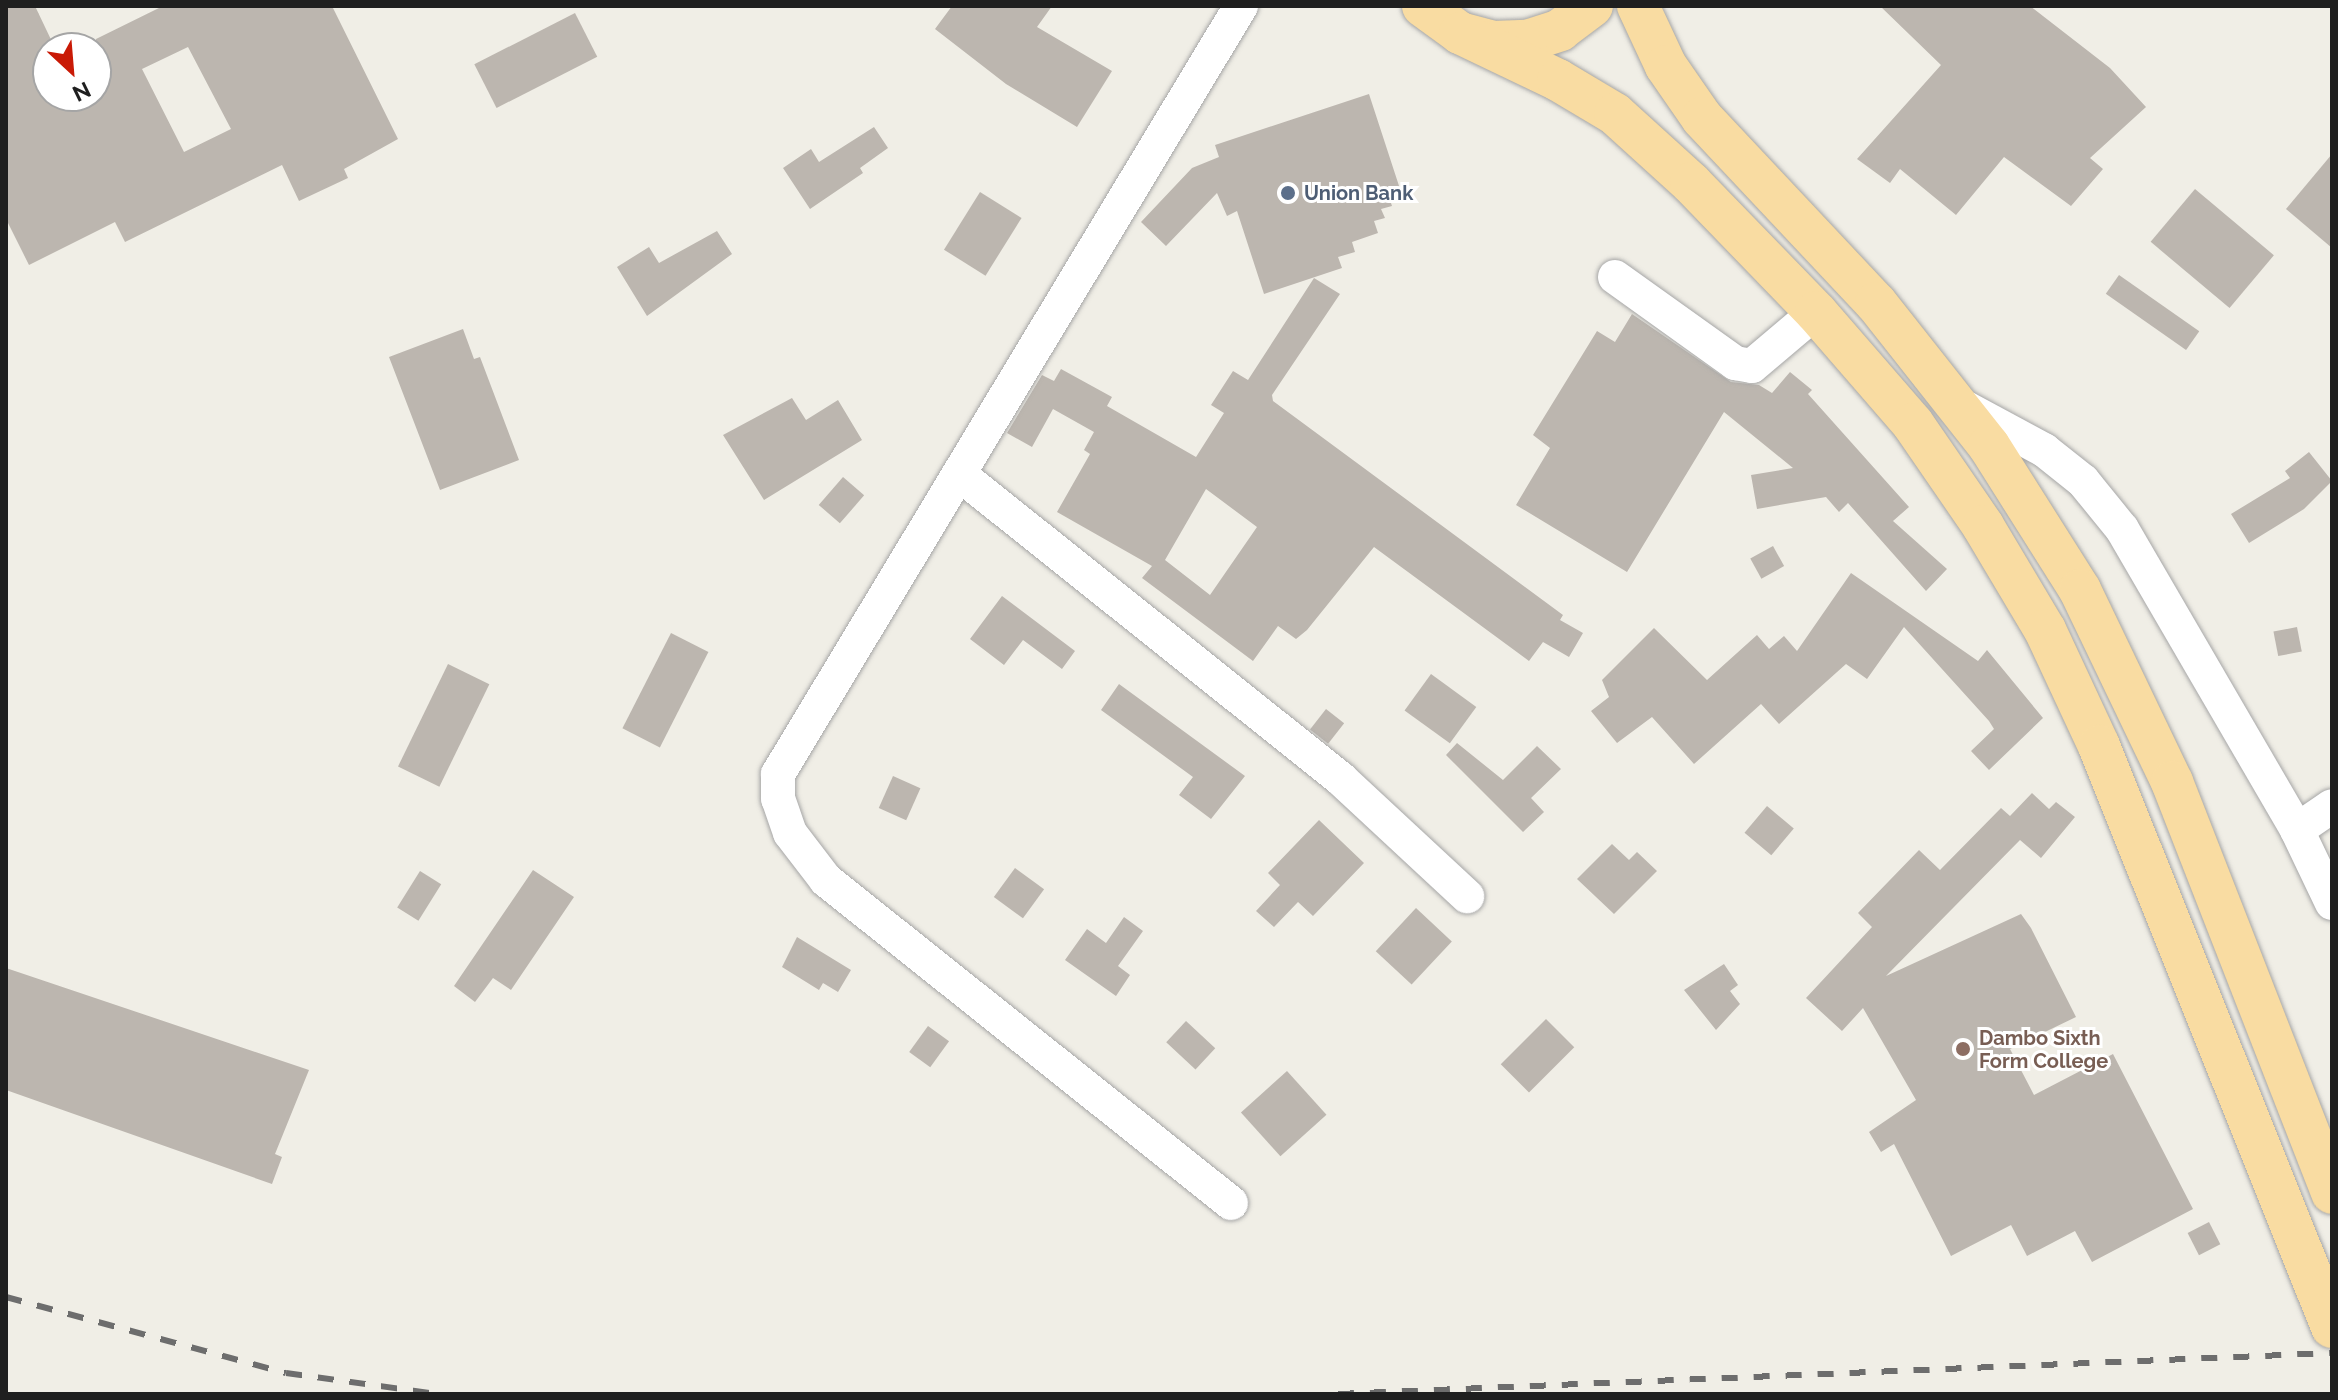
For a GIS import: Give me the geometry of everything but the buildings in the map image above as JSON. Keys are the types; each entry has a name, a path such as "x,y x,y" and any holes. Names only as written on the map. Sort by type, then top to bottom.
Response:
{"main road":[{"path":"1423,6 1460,33 1558,80 1615,114 1691,183 1816,312 1913,424 2045,630 2099,746 2328,1318"},
{"path":"1460,33 1493,42 1527,41 1560,30 1592,6"},
{"path":"1638,6 1666,66 1702,118 1876,303 2024,496 2116,659 2172,782 2332,1193"}],"street":[{"path":"1231,1203 883,930 826,880 790,833 778,799 778,774 1241,6"},
{"path":"1615,277 1735,363 1752,366 1816,312"},
{"path":"1946,394 1994,427 2044,450 2083,481 2122,529 2297,830 2332,903"},
{"path":"959,474 1342,780 1467,896"},
{"path":"2297,830 2332,806"}],"railway":[{"path":"6,1297 286,1373 437,1394"},
{"path":"1338,1394 2332,1353"}],"place":[{"name":"Union Bank","path":"1288,193"},
{"name":"Dambo Sixth Form College","path":"1963,1049"}]}
